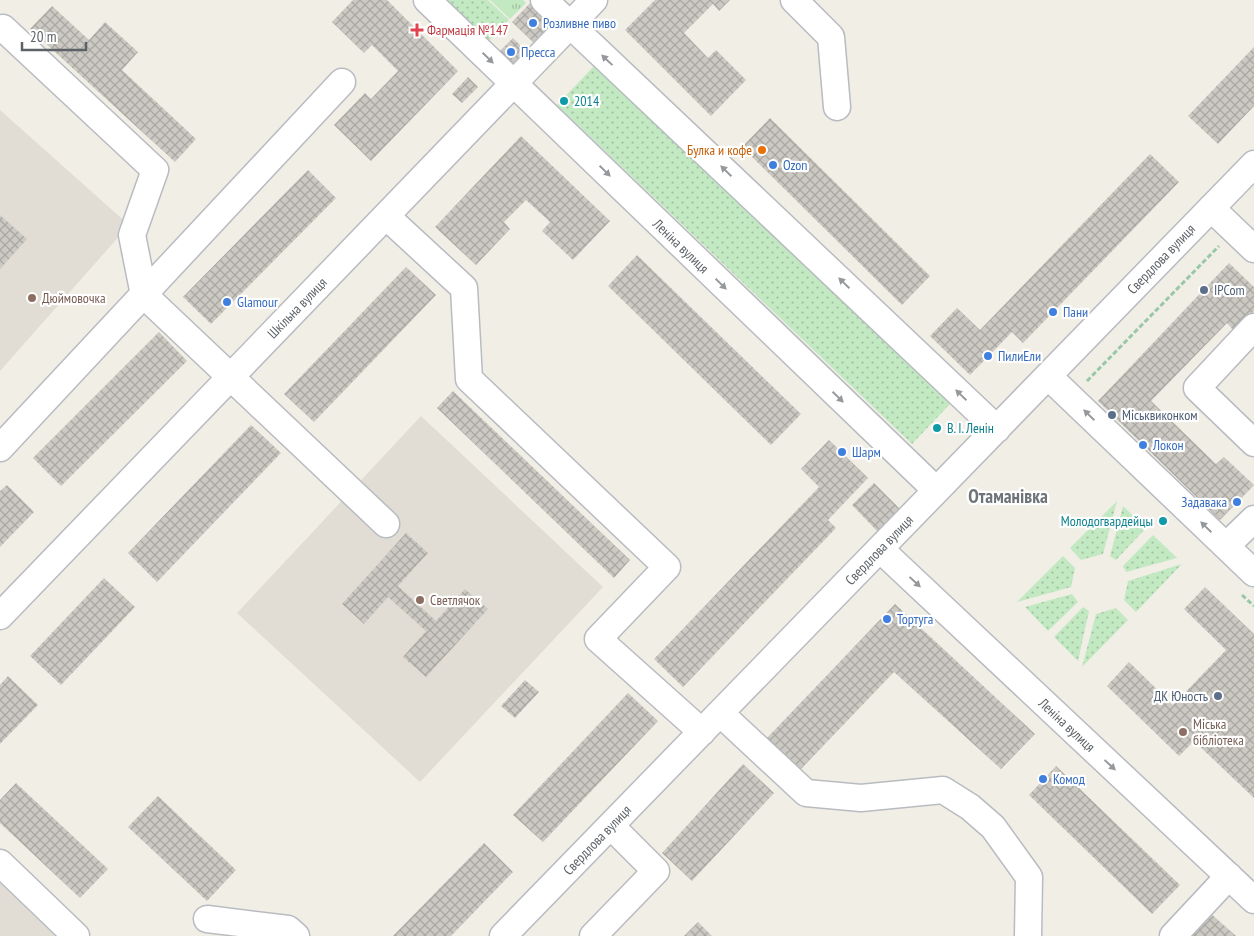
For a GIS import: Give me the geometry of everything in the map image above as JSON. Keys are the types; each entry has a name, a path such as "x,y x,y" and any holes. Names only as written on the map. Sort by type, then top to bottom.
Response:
{"street":[{"name":"Леніна вулиця","path":"428,0 936,490"},
{"path":"544,0 996,429"},
{"name":"Шкільна вулиця","path":"0,616 594,0"},
{"path":"794,0 831,37 837,107"},
{"path":"3,28 155,170 132,235 144,295 386,524"},
{"path":"0,448 342,82"},
{"name":"Свердлова вулиця","path":"504,936 1254,164"},
{"path":"1211,208 1254,249"},
{"path":"386,216 464,288 470,378 667,567 598,640 702,732"},
{"path":"1254,327 1196,388 1254,442"},
{"path":"1048,376 1254,573"},
{"path":"1226,546 1254,519"},
{"name":"Леніна вулиця","path":"880,549 1254,900"},
{"path":"720,713 806,793 860,798 943,790 970,807 993,827 1029,877 1028,936"},
{"path":"593,936 656,871 610,826"},
{"path":"0,863 76,936"},
{"path":"1173,936 1229,876"},
{"path":"207,919 288,929 296,936"}],"path":[{"path":"1084,385 1234,230"}],"shaded area":[{"name":"Дюймовочка","path":"0,110 129,225 0,371"},
{"name":"Светлячок","path":"421,416 603,587 420,782 237,613"},
{"path":"0,883 55,936 0,936"}],"green space":[{"path":"438,0 488,0 509,20 485,45"},
{"path":"490,0 523,0 526,3 510,19"},
{"path":"596,64 950,404 912,444 557,105"},
{"path":"1117,501 1103,554 1081,560 1070,548"},
{"path":"1123,506 1146,528 1116,560 1110,556"},
{"path":"1153,535 1177,558 1126,572 1123,566"},
{"path":"1063,556 1075,568 1071,587 1017,602"},
{"path":"1182,564 1136,612 1124,600 1128,581"},
{"path":"1072,594 1078,602 1048,631 1025,607"},
{"path":"1083,607 1089,611 1078,661 1054,637"},
{"path":"1116,608 1128,620 1082,667 1096,614"}],"building":[{"path":"353,0 387,0 458,71 371,161 334,125 365,93 371,99 398,71 372,45 364,53 332,22"},
{"path":"655,0 730,0 719,11 713,4 684,33 708,58 716,50 746,80 711,116 625,30"},
{"name":"Розливне пиво","path":"531,2 553,24 534,43 512,22"},
{"path":"52,6 89,40 105,22 138,52 122,70 196,139 175,162 30,29"},
{"name":"Пресса","path":"513,38 526,51 510,67 497,54"},
{"path":"1254,47 1254,106 1218,144 1188,116"},
{"path":"468,77 478,87 462,103 452,94"},
{"path":"770,118 930,276 902,305 742,147"},
{"path":"521,136 610,221 573,260 542,231 550,222 526,200 504,222 510,229 476,265 435,227"},
{"path":"1150,154 1179,182 1023,343 1012,332 970,375 930,336 957,308 980,330"},
{"path":"308,170 336,198 211,324 183,297"},
{"path":"0,215 27,239 0,269"},
{"path":"637,255 801,414 771,445 608,286"},
{"path":"1229,263 1254,287 1254,311 1234,331 1227,323 1151,401 1216,464 1224,457 1254,485 1220,520 1098,401"},
{"path":"406,267 436,295 314,422 284,394"},
{"path":"159,332 187,361 61,486 33,458"},
{"path":"453,391 630,560 614,578 437,408"},
{"path":"251,425 281,453 157,582 128,553"},
{"path":"829,440 868,478 828,520 836,528 683,687 654,659 819,487 801,469"},
{"path":"874,483 901,510 879,533 852,505"},
{"path":"7,485 34,512 0,547 0,491"},
{"path":"406,533 428,553 398,586 436,621 465,589 488,609 426,677 403,657 426,631 388,597 364,624 342,604"},
{"path":"104,578 135,607 61,685 30,656"},
{"name":"ДК Юность","path":"1205,587 1254,634 1254,798 1194,741 1179,756 1107,686 1129,662 1173,705 1226,650 1184,609"},
{"path":"895,604 1035,734 1001,769 894,672 800,770 767,738"},
{"path":"8,676 38,705 0,744 0,685"},
{"path":"525,680 539,692 515,718 501,706"},
{"path":"628,693 658,721 543,842 513,815"},
{"path":"743,764 774,793 692,881 662,853"},
{"path":"1056,766 1180,885 1152,914 1029,795"},
{"path":"16,783 108,869 80,898 0,823 0,800"},
{"path":"158,796 236,870 207,901 128,827"},
{"path":"484,843 513,872 451,936 393,936"},
{"path":"1209,912 1236,936 1187,936"},
{"path":"698,922 712,936 684,936"}],"place":[{"name":"Розливне пиво","path":"533,23"},
{"name":"Фармація №147","path":"417,30"},
{"name":"Пресса","path":"511,52"},
{"name":"2014","path":"564,101"},
{"name":"Булка и кофе","path":"762,150"},
{"name":"Ozon","path":"773,165"},
{"name":"IPCom","path":"1204,290"},
{"name":"Дюймовочка","path":"32,298"},
{"name":"Glamour","path":"227,302"},
{"name":"Пани","path":"1053,312"},
{"name":"ПилиЕли","path":"988,356"},
{"name":"Міськвиконком","path":"1112,415"},
{"name":"В. І. Ленін","path":"937,428"},
{"name":"Локон","path":"1143,445"},
{"name":"Шарм","path":"842,452"},
{"name":"Задавака","path":"1237,502"},
{"name":"Молодогвардейцы","path":"1163,521"},
{"name":"Светлячок","path":"420,600"},
{"name":"Тортуга","path":"887,619"},
{"name":"ДК Юность","path":"1218,696"},
{"name":"Міська бібліотека","path":"1183,732"},
{"name":"Комод","path":"1043,779"}],"district":[{"name":"Отаманівка","path":"1008,496"}]}
